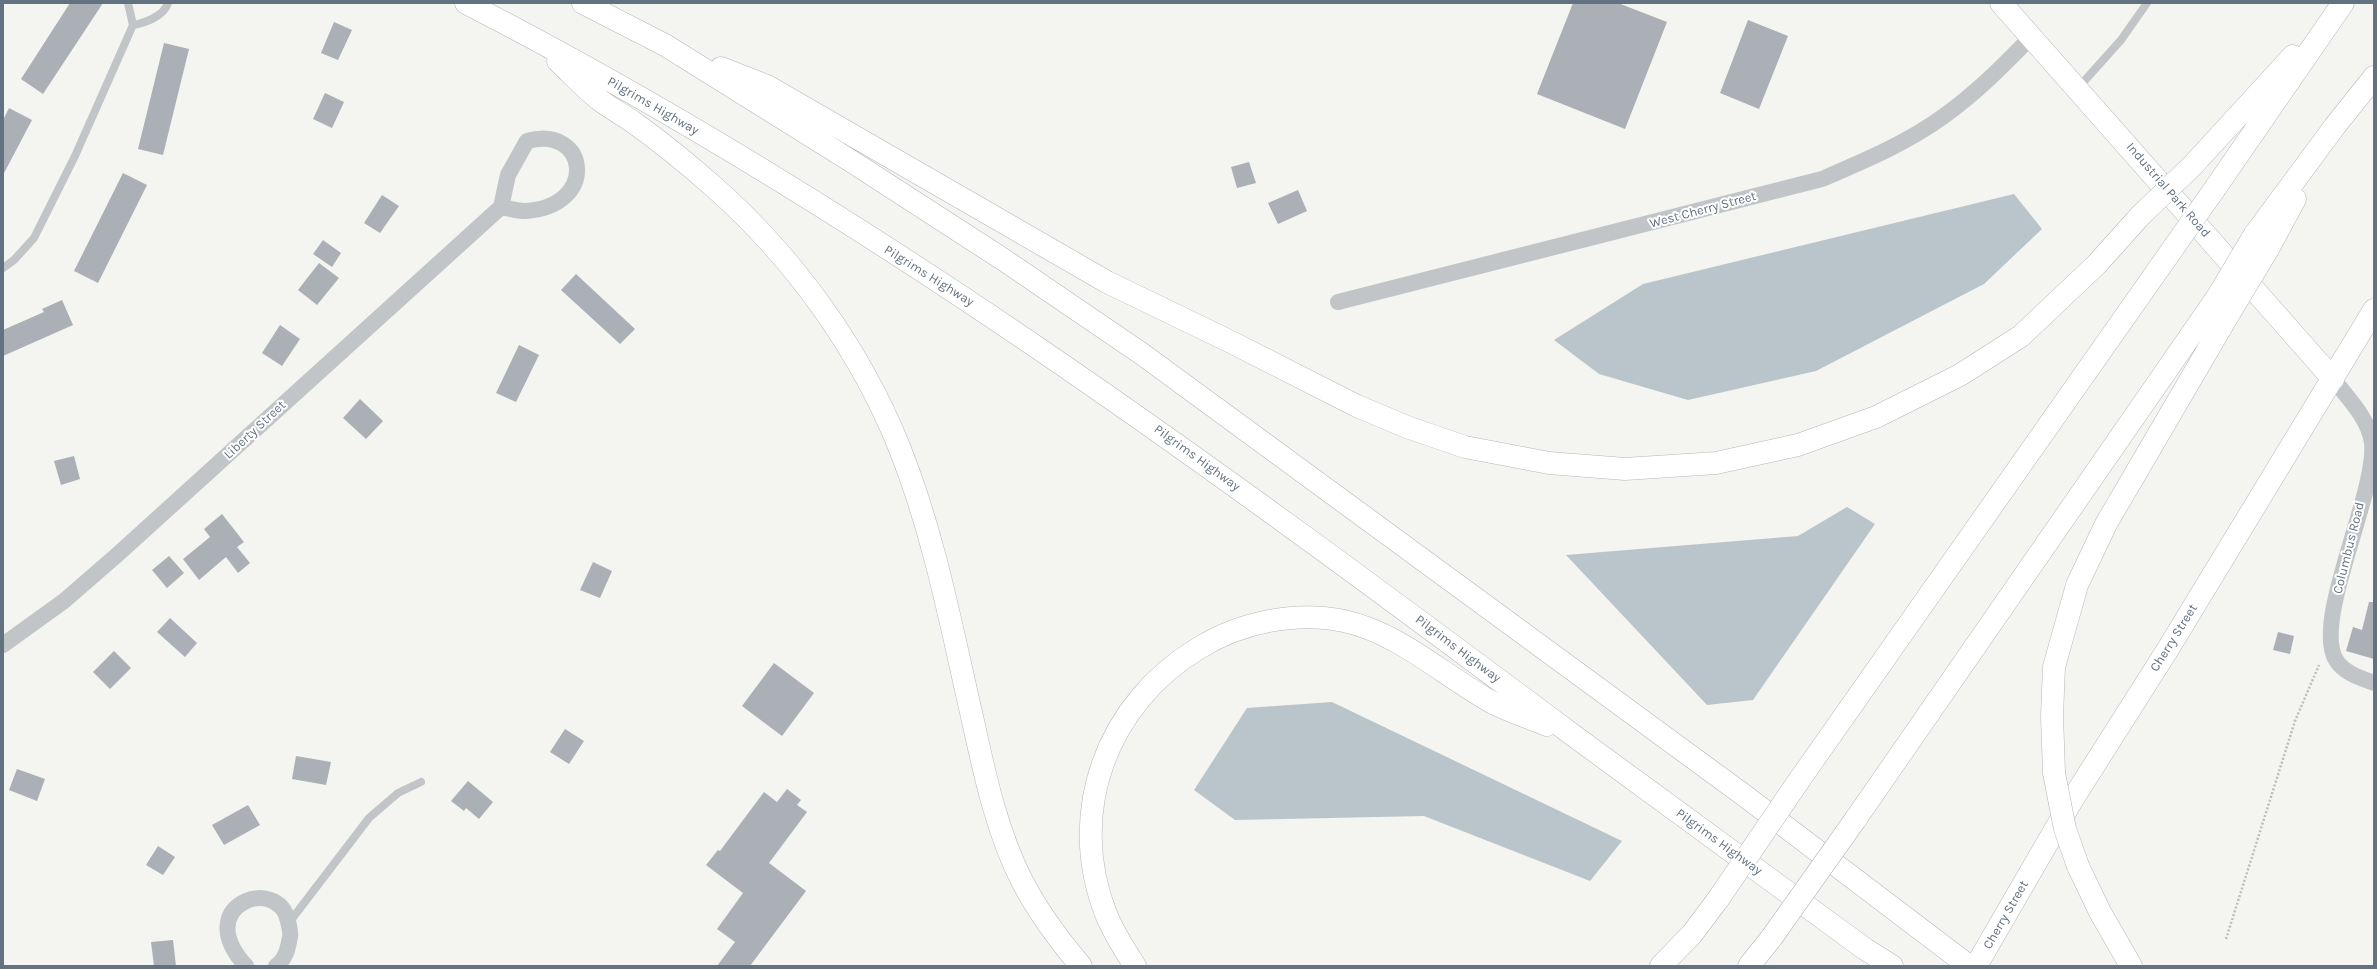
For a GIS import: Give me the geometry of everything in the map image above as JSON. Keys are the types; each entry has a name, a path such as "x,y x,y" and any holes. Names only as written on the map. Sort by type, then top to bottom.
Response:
{"main road":[{"name":"Pilgrims Highway","path":"466,3 532,37 746,160 979,308 1126,407 1294,528 1574,736 1865,949 1892,966"},
{"path":"583,3 665,45 964,234 1142,354 1675,744 1969,966"},
{"name":"Industrial Park Road","path":"2001,3 2030,38 2077,89 2333,379"},
{"path":"665,45 767,86 1107,282 1229,341 1357,406 1407,427 1465,447 1549,463 1625,469 1716,463 1798,445 1876,417 1960,376 2021,336 2097,264 2140,216 2193,165 2342,3"},
{"path":"1661,966 1692,934 1719,898 1800,779 2216,187 2342,3"},
{"path":"532,37 600,100 633,122 713,186 754,226 788,263 823,308 850,350 872,390 899,447 921,505 948,608 992,803 1005,840 1022,881 1060,941 1081,966"},
{"path":"2131,966 2100,912 2078,866 2065,829 2054,773 2052,716 2054,667 2065,623 2077,585 2106,524 2224,304 2334,126 2374,77"},
{"path":"1748,966 1772,937 2224,304"},
{"name":"Cherry Street","path":"1976,966 2074,798 2333,379 2374,310"},
{"path":"1135,966 1118,940 1106,914 1097,884 1092,856 1091,824 1100,772 1113,735 1144,692 1182,658 1222,635 1272,621 1302,618 1344,621 1367,628 1391,640 1495,704 1574,736"}],"street":[{"name":"West Cherry Street","path":"1338,302 1822,179 1878,155 1944,116 1991,77 2030,38"},
{"path":"540,137 552,138 565,144 573,156 578,171 572,189 560,203 545,209 523,211 501,207 508,175 527,141 540,137"},
{"name":"Liberty Street","path":"3,645 64,601 117,555 501,207"},
{"name":"Columbus Road","path":"2333,379 2367,426 2372,444 2369,475 2334,611 2331,634 2332,649 2336,660 2345,669 2358,678 2374,683"},
{"path":"246,966 231,948 226,935 230,917 238,904 250,899 267,898 278,904 286,916 290,934 287,952 276,966"}],"lane":[{"path":"3,268 14,260 34,238 75,156 133,25 128,3"},
{"path":"133,25 152,19 162,12 168,3"},
{"path":"2077,89 2121,40 2147,3"},
{"path":"288,924 369,818 398,793 421,782"}],"path":[{"path":"2226,939 2295,721 2320,664"}],"shaded area":[{"path":"2014,194 2042,229 1984,284 1816,371 1688,400 1599,374 1554,340 1643,284"},
{"path":"1847,507 1875,524 1753,700 1707,705 1566,555 1798,536"},
{"path":"1332,702 1622,841 1590,881 1424,816 1235,820 1194,790 1247,708"}],"building":[{"path":"70,3 103,3 43,94 21,79"},
{"path":"1573,3 1618,3 1667,22 1625,129 1537,94"},
{"path":"1748,20 1788,36 1759,109 1720,93"},
{"path":"334,22 352,30 338,60 321,53"},
{"path":"164,43 189,49 163,155 138,149"},
{"path":"325,93 344,102 332,128 313,119"},
{"path":"9,108 32,120 3,175 3,120"},
{"path":"1249,162 1256,183 1237,188 1231,167"},
{"path":"123,173 147,185 98,283 74,271"},
{"path":"1298,190 1307,211 1278,224 1268,203"},
{"path":"382,195 399,206 380,233 364,223"},
{"path":"323,240 341,253 332,267 313,254"},
{"path":"319,263 339,278 317,305 298,290"},
{"path":"576,274 635,329 620,344 561,290"},
{"path":"62,300 73,325 3,356 3,330 44,312 42,309"},
{"path":"280,325 300,339 282,366 262,353"},
{"path":"519,345 539,355 516,402 496,393"},
{"path":"360,399 383,421 366,439 343,418"},
{"path":"74,456 80,479 61,485 54,461"},
{"path":"222,514 244,542 237,547 250,563 238,573 226,557 199,580 183,559 210,537 204,529"},
{"path":"169,556 184,573 167,588 152,570"},
{"path":"593,562 612,571 600,598 580,590"},
{"path":"2369,602 2374,602 2374,659 2346,651 2353,627 2362,630"},
{"path":"170,618 197,643 185,657 157,632"},
{"path":"2278,632 2294,636 2290,654 2273,650"},
{"path":"114,651 131,668 110,689 93,672"},
{"path":"774,663 814,693 782,736 742,706"},
{"path":"565,729 584,741 569,764 550,752"},
{"path":"296,756 331,762 326,785 292,779"},
{"path":"17,769 45,779 37,801 9,790"},
{"path":"468,781 493,802 479,819 466,808 464,811 451,801"},
{"path":"787,789 801,800 797,805 807,812 769,863 806,891 750,966 717,966 735,942 717,929 743,893 706,865 718,850 720,851 764,792 777,802"},
{"path":"248,805 260,825 224,845 212,825"},
{"path":"158,846 175,857 163,875 146,865"},
{"path":"173,940 176,966 154,966 151,942"}]}
